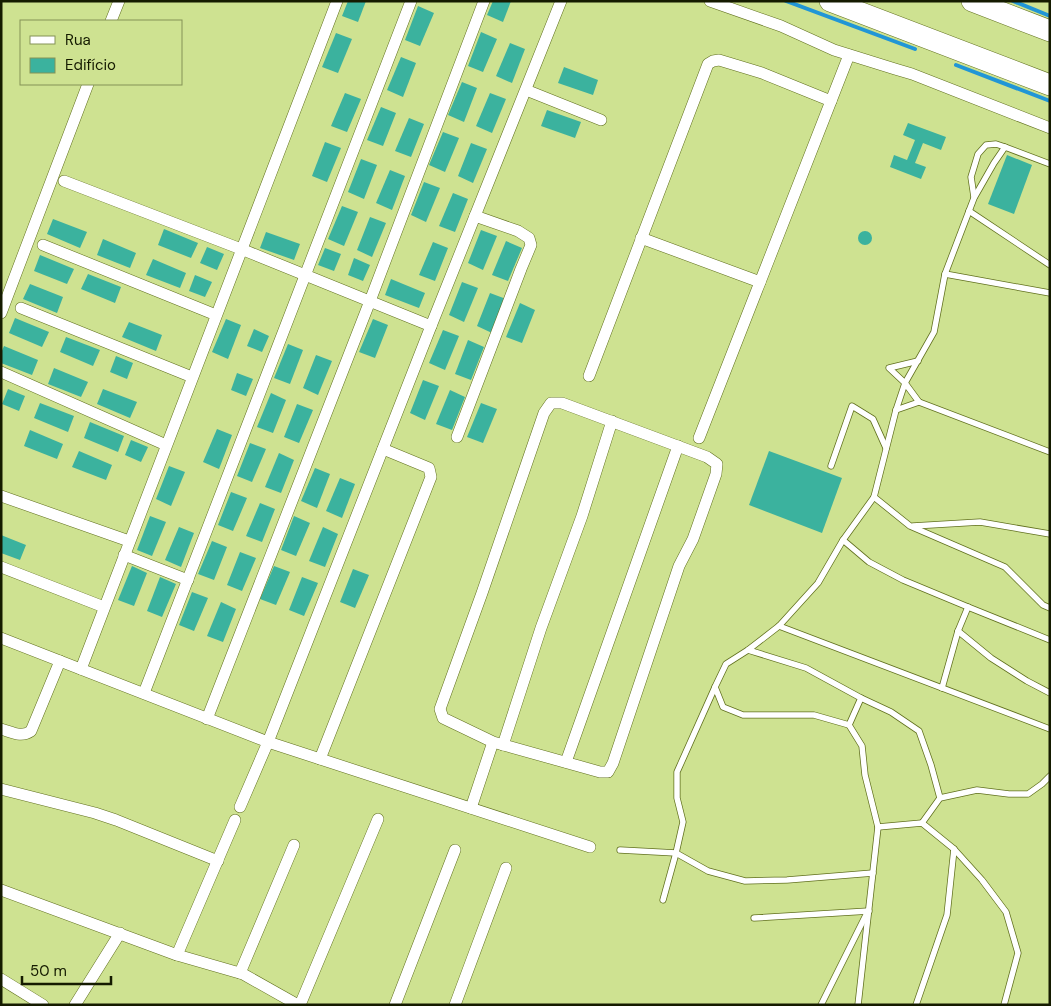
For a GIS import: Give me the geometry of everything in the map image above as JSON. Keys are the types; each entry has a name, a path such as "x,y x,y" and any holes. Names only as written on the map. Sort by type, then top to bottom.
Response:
{"highway":[{"path":"830,1 1050,85"},
{"path":"972,1 1050,31"}],"street":[{"path":"111,20 119,1"},
{"path":"80,669 337,1"},
{"path":"144,693 411,1"},
{"path":"207,719 370,301 484,1"},
{"path":"240,807 268,742 561,1"},
{"path":"710,1 781,26 834,50 912,74 1050,128"},
{"path":"699,438 849,54"},
{"path":"589,376 708,64 719,60 729,62 762,73 831,101"},
{"path":"1,313 88,85"},
{"path":"526,90 601,120"},
{"path":"64,181 241,249 431,326"},
{"path":"456,437 520,269 531,245 529,238 518,231 475,216"},
{"path":"641,238 760,282"},
{"path":"43,245 216,314"},
{"path":"21,308 192,377"},
{"path":"1,372 166,445"},
{"path":"562,403 678,446 707,457 717,464 716,474 693,539 680,566 613,763 608,772 600,772 498,743 443,718 440,709 498,549 544,413 551,404 562,403"},
{"path":"471,808 498,743 582,516 612,421"},
{"path":"566,762 678,446"},
{"path":"320,759 432,477 429,468 383,448"},
{"path":"1,496 129,541"},
{"path":"124,555 188,580"},
{"path":"1,567 104,607"},
{"path":"1,638 268,742 590,847"},
{"path":"1,729 20,735 28,734 31,731 60,661"},
{"path":"1,789 95,813 218,861"},
{"path":"1,890 177,955 240,973 299,1005 378,819"},
{"path":"177,955 235,820"},
{"path":"240,973 294,845"},
{"path":"395,1005 456,850"},
{"path":"455,1005 506,868"},
{"path":"75,1005 120,933"},
{"path":"1,980 43,1005"}],"lane":[{"path":"974,198 971,176 978,154 986,145 996,144 1005,146 1050,164"},
{"path":"663,900 683,822 677,798 677,772 715,687 726,664 779,626 818,583 843,540 874,497 896,410 905,383 934,332 945,274 974,198 1005,146"},
{"path":"970,211 1050,265"},
{"path":"945,274 1050,293"},
{"path":"918,361 889,368 905,383 919,402 1050,452"},
{"path":"896,410 919,402"},
{"path":"831,466 852,406 873,419 886,449"},
{"path":"874,497 910,526 1005,567 1044,605 1050,608"},
{"path":"910,526 980,522 1050,534"},
{"path":"843,540 869,562 902,580 1050,640"},
{"path":"942,688 958,631 968,608"},
{"path":"779,626 1050,729"},
{"path":"958,631 991,658 1050,693"},
{"path":"748,650 806,668 891,712 919,731 931,764 940,798"},
{"path":"715,687 723,707 743,715 814,716 849,725 862,746 865,775 878,827 858,1005"},
{"path":"849,725 861,698"},
{"path":"922,824 940,798 977,790 1028,794 1050,776"},
{"path":"878,827 922,824 954,849 982,880 1006,912 1018,953 1004,1005"},
{"path":"916,1005 947,915 954,849"},
{"path":"620,850 676,854 708,872 745,881 787,880 873,873"},
{"path":"754,918 868,911"},
{"path":"821,1005 868,911"}],"building":[{"path":"348,1 366,1 358,22 342,16"},
{"path":"493,1 511,1 503,22 487,15"},
{"path":"418,6 434,13 420,46 405,40"},
{"path":"481,32 497,39 483,72 468,66"},
{"path":"336,33 352,39 338,73 322,67"},
{"path":"510,43 525,49 512,83 496,76"},
{"path":"401,57 416,63 403,97 387,90"},
{"path":"564,67 598,80 593,95 558,83"},
{"path":"462,82 477,88 464,122 448,115"},
{"path":"345,93 361,99 347,132 331,126"},
{"path":"490,93 506,99 492,133 476,126"},
{"path":"381,107 396,113 383,146 367,140"},
{"path":"547,110 581,122 575,138 541,126"},
{"path":"409,118 424,124 411,157 395,151"},
{"path":"908,123 946,137 941,150 923,143 915,163 926,167 921,179 890,167 894,155 907,160 915,140 903,135"},
{"path":"443,132 459,138 445,172 429,165"},
{"path":"325,142 341,148 327,182 312,176"},
{"path":"471,143 487,149 473,183 458,176"},
{"path":"1007,155 1032,165 1014,214 988,204"},
{"path":"361,159 377,165 364,199 348,192"},
{"path":"390,170 405,176 392,210 376,203"},
{"path":"424,182 440,188 426,222 411,215"},
{"path":"453,193 468,199 455,232 439,226"},
{"path":"342,206 358,212 344,246 328,239"},
{"path":"370,217 386,223 372,257 357,250"},
{"path":"53,219 87,232 80,248 47,234"},
{"path":"164,229 198,243 191,258 158,245"},
{"path":"481,230 497,236 483,270 468,263"},
{"path":"865,231 870,233 872,238 870,243 865,245 860,243 858,238 860,233"},
{"path":"266,232 300,244 294,260 260,248"},
{"path":"103,239 136,253 130,268 97,255"},
{"path":"506,241 522,248 508,281 492,275"},
{"path":"433,242 448,248 435,281 419,275"},
{"path":"207,247 224,254 217,270 200,263"},
{"path":"325,248 341,254 334,271 318,265"},
{"path":"40,255 74,269 67,284 34,271"},
{"path":"354,258 370,265 363,281 348,275"},
{"path":"153,259 186,273 180,288 146,275"},
{"path":"88,274 121,287 115,303 81,289"},
{"path":"195,275 212,282 205,297 189,291"},
{"path":"391,279 425,293 419,308 385,295"},
{"path":"462,282 478,288 464,322 449,315"},
{"path":"30,284 63,297 57,313 23,299"},
{"path":"490,293 506,299 492,333 477,326"},
{"path":"520,303 535,310 522,343 506,337"},
{"path":"15,318 49,332 42,347 9,333"},
{"path":"226,319 241,325 228,359 212,352"},
{"path":"373,319 388,325 375,358 359,352"},
{"path":"129,322 162,335 156,351 122,337"},
{"path":"254,329 269,336 262,352 247,346"},
{"path":"443,330 459,336 445,370 429,363"},
{"path":"66,337 100,350 93,366 60,352"},
{"path":"468,340 484,347 471,380 455,374"},
{"path":"288,344 303,350 290,384 274,378"},
{"path":"4,346 38,360 32,375 1,363 1,353"},
{"path":"316,355 332,361 318,395 303,388"},
{"path":"116,356 133,363 127,379 110,372"},
{"path":"54,368 88,382 81,397 48,384"},
{"path":"237,373 253,379 246,396 231,390"},
{"path":"423,380 439,386 425,420 410,413"},
{"path":"8,389 25,396 19,411 2,404"},
{"path":"103,389 137,402 130,418 97,404"},
{"path":"450,390 465,397 452,430 436,424"},
{"path":"271,393 286,400 273,433 257,427"},
{"path":"40,403 74,416 68,432 34,418"},
{"path":"481,403 497,409 483,443 467,437"},
{"path":"297,404 313,410 299,443 284,437"},
{"path":"90,422 124,436 118,452 84,438"},
{"path":"217,429 232,435 219,469 203,462"},
{"path":"30,430 63,444 57,459 24,446"},
{"path":"131,440 148,447 141,462 125,455"},
{"path":"250,443 266,449 252,482 237,476"},
{"path":"79,451 112,465 106,480 72,467"},
{"path":"769,451 842,478 822,533 749,505"},
{"path":"279,453 294,460 281,493 265,487"},
{"path":"169,466 185,472 171,506 156,499"},
{"path":"315,468 330,474 317,508 301,501"},
{"path":"340,478 355,484 342,518 326,511"},
{"path":"231,492 247,498 233,531 218,525"},
{"path":"260,503 275,509 262,542 246,536"},
{"path":"150,516 166,522 152,556 137,550"},
{"path":"294,516 310,523 296,556 281,550"},
{"path":"179,527 194,533 181,567 165,560"},
{"path":"323,527 338,534 325,567 309,561"},
{"path":"1,535 26,545 20,560 1,553"},
{"path":"212,541 227,547 214,580 198,574"},
{"path":"240,552 256,558 242,591 227,585"},
{"path":"132,566 147,573 134,606 118,600"},
{"path":"274,566 290,572 276,605 260,599"},
{"path":"353,569 369,575 355,608 340,602"},
{"path":"160,577 176,584 162,617 147,611"},
{"path":"302,577 318,583 304,616 289,610"},
{"path":"192,592 208,598 194,631 179,625"},
{"path":"221,602 236,609 223,642 207,636"}],"waterway":[{"path":"786,1 915,49"},
{"path":"1013,1 1050,16"},
{"path":"956,65 1050,101"}]}
